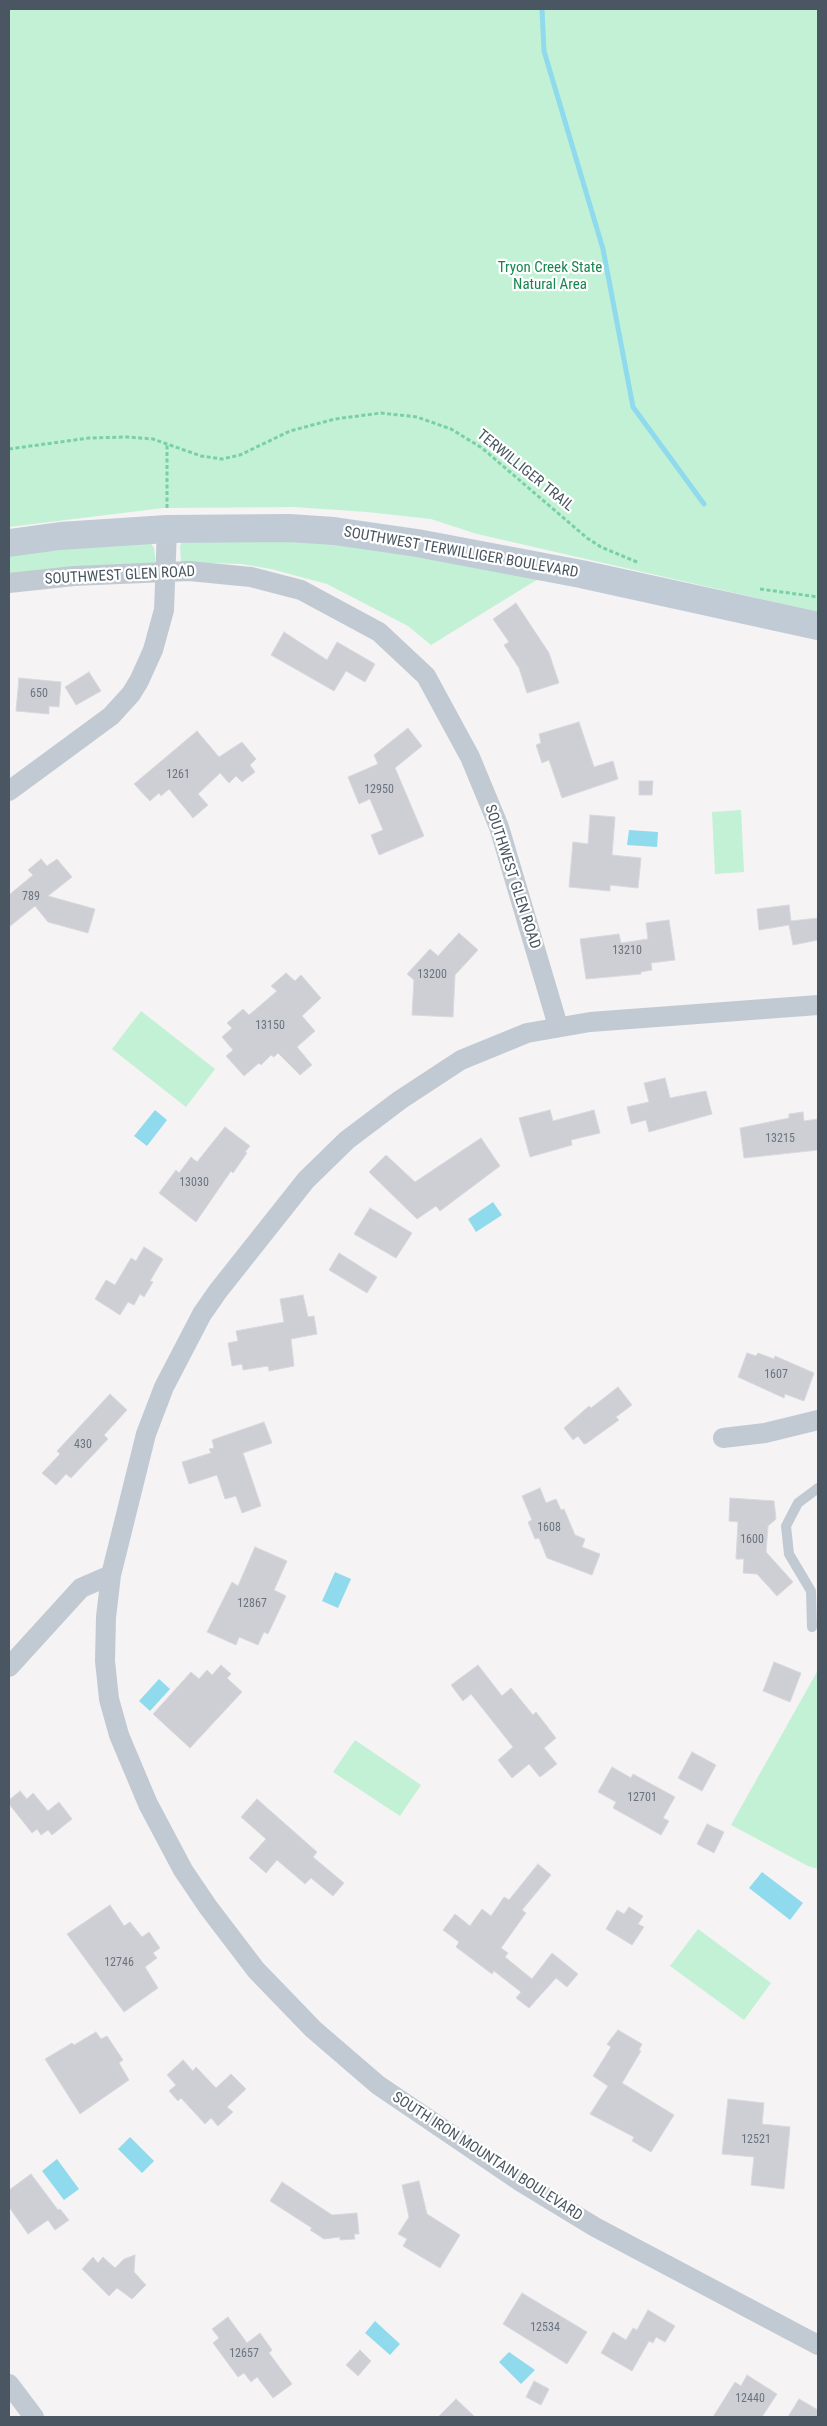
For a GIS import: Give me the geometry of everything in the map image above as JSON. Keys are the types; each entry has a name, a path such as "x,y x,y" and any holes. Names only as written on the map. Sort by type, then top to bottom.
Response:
{"main road":[{"name":"SOUTHWEST TERWILLIGER BOULEVARD","path":"9,543 60,536 167,529 306,529 417,543 581,574 818,626"}],"street":[{"path":"9,791 98,726 131,694 146,666 160,631 166,572 167,529"},
{"name":"SOUTHWEST GLEN ROAD","path":"9,583 74,576 189,571 251,577 301,590 379,632 426,676 470,757 499,827 558,1026"},
{"name":"SOUTH IRON MOUNTAIN BOULEVARD","path":"818,1005 558,1026 527,1033 504,1040 462,1060 436,1076 347,1140 289,1200 205,1309 164,1387 144,1442 112,1575 106,1617 105,1661 113,1718 125,1752 162,1832 205,1903 240,1950 281,1997 347,2060 384,2090 502,2170 595,2227 818,2345"},
{"path":"723,1438 764,1433 818,1420"},
{"path":"9,1667 81,1588 112,1575"},
{"path":"9,2384 34,2417"}],"lane":[{"path":"812,1627 811,1591 789,1554 786,1526 798,1503 818,1488"}],"path":[{"name":"TERWILLIGER TRAIL","path":"9,449 89,438 128,437 153,439 201,456 222,459 240,455 290,432 335,419 381,414 417,417 451,429 482,448 587,538 601,547 642,563"},
{"path":"167,443 167,529"},
{"path":"758,589 818,597"}],"green space":[{"name":"Tryon Creek State Natural Area","path":"9,9 818,9 818,612 477,534 431,519 367,512 294,507 163,508 9,527"},
{"path":"191,534 362,545 543,576 431,645 408,626 327,584 271,569 241,564 181,562 180,546 184,538"},
{"path":"149,541 154,548 156,565 9,576 9,554"},
{"path":"741,810 744,872 715,874 712,812"},
{"path":"141,1011 215,1069 186,1107 112,1049"},
{"path":"818,1670 818,1869 808,1866 731,1825"},
{"path":"355,1740 421,1785 400,1816 333,1772"},
{"path":"698,1929 771,1983 744,2020 670,1966"}],"water":[{"path":"629,830 658,832 657,847 627,845"},
{"path":"155,1110 167,1120 147,1146 134,1136"},
{"path":"493,1202 502,1215 476,1232 468,1219"},
{"path":"335,1572 351,1579 338,1608 322,1601"},
{"path":"159,1679 170,1689 150,1711 139,1701"},
{"path":"762,1872 803,1903 790,1920 749,1888"},
{"path":"130,2137 154,2161 142,2173 118,2149"},
{"path":"57,2159 79,2189 64,2200 42,2171"},
{"path":"375,2321 400,2344 390,2355 365,2333"},
{"path":"509,2352 535,2370 521,2384 499,2362"}],"building":[{"path":"516,603 549,653 559,683 527,693 519,668 504,645 509,642 493,619"},
{"path":"284,632 327,660 337,642 375,664 365,682 346,671 334,691 271,655"},
{"path":"89,672 101,691 76,705 65,687"},
{"path":"19,678 61,682 59,707 49,706 49,714 16,711"},
{"path":"579,722 594,767 613,761 618,779 562,798 549,760 542,763 536,745 541,743 539,734"},
{"path":"408,728 422,746 395,768 424,836 379,855 371,835 383,830 370,799 359,804 348,777 378,764 374,755"},
{"path":"197,731 219,757 242,742 256,759 250,765 255,772 242,782 236,776 229,783 220,773 198,794 208,805 193,818 169,789 161,796 159,793 150,801 134,784"},
{"path":"639,781 653,781 652,795 639,795"},
{"path":"590,815 615,817 612,855 641,858 638,888 610,885 610,891 569,887 573,842 588,844"},
{"path":"41,859 47,866 57,859 72,877 48,896 95,909 88,933 48,922 35,906 9,927 9,895 33,875 28,870"},
{"path":"789,905 791,921 818,918 818,940 793,945 789,925 759,930 757,909"},
{"path":"669,920 675,960 651,963 652,970 641,972 641,974 586,979 580,939 619,934 621,943 648,939 646,923"},
{"path":"459,933 478,950 455,975 453,1017 412,1015 414,980 407,974 430,949 438,956"},
{"path":"286,973 295,981 301,975 321,998 302,1016 315,1031 297,1047 312,1065 300,1075 278,1053 274,1057 271,1055 261,1065 259,1063 244,1076 226,1056 233,1050 222,1037 232,1028 227,1023 243,1009 249,1015 277,991 271,986"},
{"path":"665,1078 670,1098 706,1091 712,1114 649,1132 646,1120 631,1124 627,1107 649,1102 644,1083"},
{"path":"550,1110 553,1121 594,1110 600,1133 571,1140 572,1145 530,1157 519,1118"},
{"path":"803,1112 804,1121 818,1119 818,1150 744,1158 740,1128 789,1118 789,1114"},
{"path":"225,1127 250,1146 233,1173 231,1171 196,1222 159,1193 176,1170 179,1173 191,1157 197,1162"},
{"path":"481,1138 500,1166 440,1211 436,1206 417,1219 369,1172 386,1155 415,1182"},
{"path":"370,1208 412,1233 396,1258 354,1234"},
{"path":"144,1247 163,1259 150,1281 153,1282 144,1297 140,1294 134,1305 128,1302 120,1315 95,1299 106,1280 115,1285 131,1258 136,1261"},
{"path":"339,1253 377,1277 367,1293 329,1270"},
{"path":"303,1295 308,1317 314,1316 317,1334 291,1339 294,1366 269,1371 268,1366 243,1370 242,1364 232,1366 228,1343 238,1341 236,1331 284,1322 280,1299"},
{"path":"747,1353 756,1356 758,1353 774,1359 775,1356 814,1373 804,1401 785,1394 784,1398 738,1377"},
{"path":"618,1387 632,1405 616,1417 619,1420 587,1443 584,1444 578,1436 573,1440 564,1428 589,1406 591,1408"},
{"path":"110,1394 127,1410 104,1435 108,1439 71,1478 66,1474 56,1485 42,1473 60,1454 57,1451"},
{"path":"264,1422 272,1443 243,1453 261,1506 242,1513 236,1496 225,1499 217,1475 189,1484 182,1462 211,1453 209,1449 214,1448 212,1440"},
{"path":"540,1488 546,1503 556,1499 561,1510 564,1509 575,1535 585,1539 582,1547 600,1554 592,1575 547,1558 539,1538 535,1539 528,1522 532,1520 522,1496"},
{"path":"730,1498 774,1501 776,1519 768,1526 766,1552 793,1582 777,1596 757,1574 743,1573 744,1559 736,1559 738,1522 729,1521"},
{"path":"255,1547 287,1561 274,1590 286,1596 268,1634 264,1632 258,1645 239,1637 236,1645 207,1632 232,1582 238,1586"},
{"path":"774,1662 801,1673 790,1702 763,1691"},
{"path":"221,1665 231,1674 227,1678 242,1692 190,1748 153,1714 191,1672 199,1679 207,1670 212,1675"},
{"path":"478,1665 502,1696 511,1688 533,1715 536,1712 556,1738 544,1748 557,1764 540,1777 529,1764 512,1778 498,1760 513,1747 471,1694 463,1701 451,1685"},
{"path":"692,1752 716,1765 702,1791 678,1778"},
{"path":"612,1767 631,1778 633,1774 675,1797 663,1818 669,1821 661,1835 613,1808 616,1802 598,1792"},
{"path":"20,1791 27,1799 33,1793 48,1811 59,1802 72,1819 52,1835 48,1830 41,1835 37,1829 32,1833 9,1804 9,1800"},
{"path":"257,1799 317,1852 313,1857 344,1883 333,1896 311,1878 305,1884 277,1860 266,1873 249,1858 266,1839 241,1817"},
{"path":"707,1824 724,1832 714,1853 697,1844"},
{"path":"538,1864 551,1875 522,1910 526,1913 501,1948 508,1953 505,1957 532,1979 552,1953 578,1974 567,1987 556,1978 529,2008 516,1998 521,1992 494,1971 492,1974 456,1947 459,1942 443,1930 455,1914 470,1926 482,1909 491,1916 504,1897 509,1900"},
{"path":"110,1905 124,1926 130,1922 142,1937 149,1932 160,1948 153,1953 157,1958 145,1967 158,1988 124,2012 67,1934"},
{"path":"629,1907 643,1916 638,1924 644,1927 632,1945 606,1929 617,1910 624,1914"},
{"path":"618,2030 642,2044 639,2050 641,2051 622,2083 674,2115 651,2152 632,2141 634,2137 590,2114 608,2086 593,2076 611,2047 607,2044"},
{"path":"96,2032 101,2039 107,2036 123,2060 119,2063 129,2080 80,2114 45,2059 72,2043 74,2045"},
{"path":"183,2060 193,2071 196,2067 216,2088 231,2074 246,2089 227,2107 233,2112 218,2126 211,2118 205,2124 181,2098 178,2101 169,2091 176,2085 167,2075"},
{"path":"728,2099 764,2103 762,2124 790,2127 784,2189 751,2185 754,2157 722,2154"},
{"path":"31,2174 58,2210 60,2209 69,2220 55,2230 48,2220 28,2234 9,2207 9,2190"},
{"path":"419,2181 427,2214 460,2235 440,2268 403,2246 407,2239 398,2234 409,2217 402,2185"},
{"path":"282,2182 332,2215 357,2213 359,2234 354,2234 355,2239 340,2240 340,2237 324,2239 310,2230 312,2228 270,2201"},
{"path":"135,2255 134,2272 146,2285 132,2299 117,2288 109,2296 82,2269 93,2257 98,2263 103,2257 115,2268 124,2259"},
{"path":"522,2293 587,2332 567,2364 503,2324"},
{"path":"648,2310 675,2326 665,2342 656,2337 653,2343 649,2341 632,2371 601,2353 613,2332 626,2340 633,2328 637,2330"},
{"path":"228,2317 247,2343 260,2333 272,2350 269,2353 292,2384 273,2398 257,2377 251,2382 244,2373 238,2377 213,2343 219,2338 212,2329"},
{"path":"360,2350 371,2361 358,2376 346,2365"},
{"path":"747,2375 777,2394 762,2417 713,2417 735,2382 741,2386"},
{"path":"534,2381 549,2389 541,2405 526,2397"},
{"path":"456,2399 475,2417 438,2417"},
{"path":"799,2399 818,2410 818,2417 788,2417"}],"waterway":[{"path":"542,9 544,51 603,249 633,407 704,504"}]}
